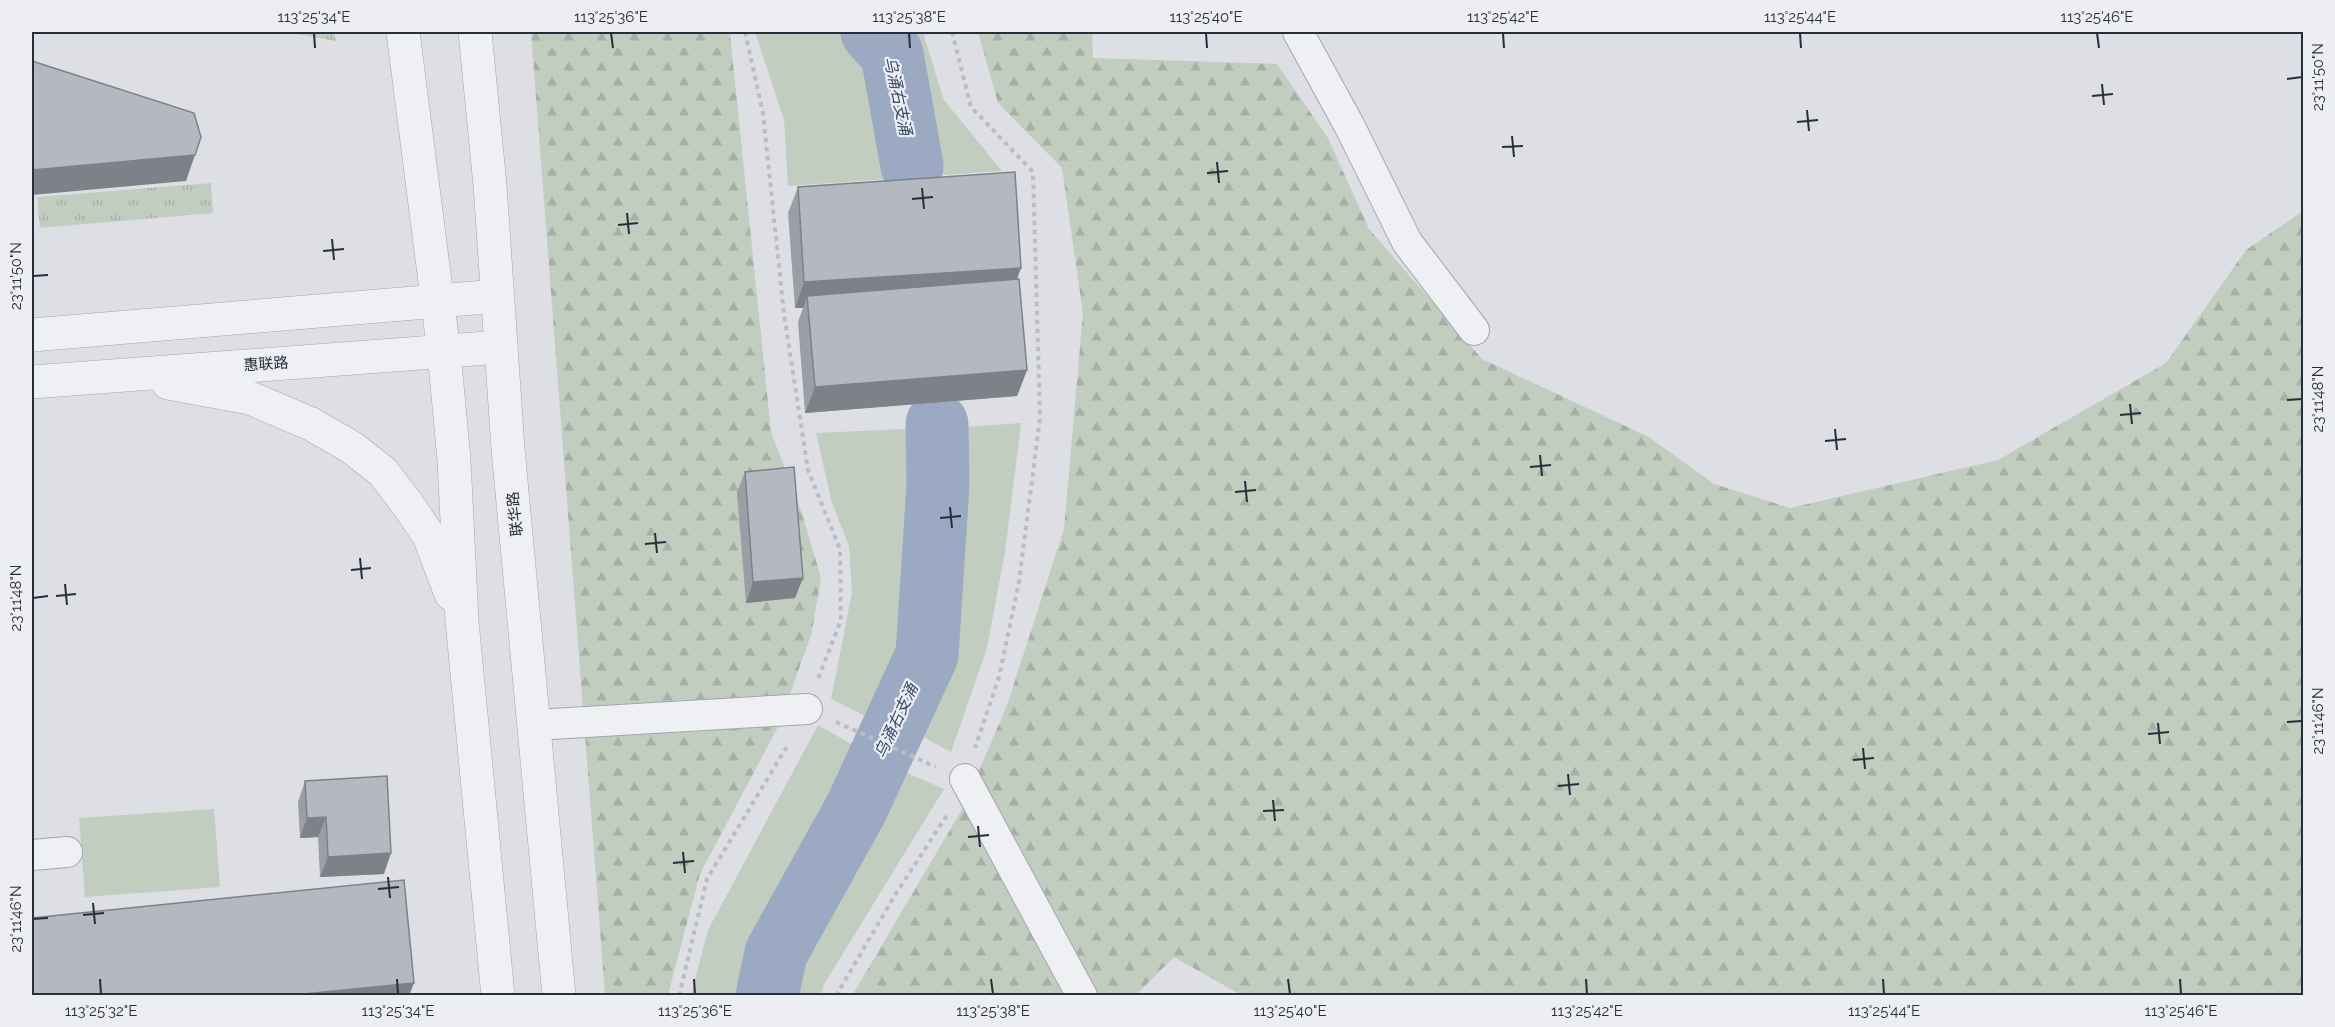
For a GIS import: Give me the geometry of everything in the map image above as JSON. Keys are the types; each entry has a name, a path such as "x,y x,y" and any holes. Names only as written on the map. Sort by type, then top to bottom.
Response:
{"street":[{"path":"403,32 444,352 454,460 462,621 498,996"},
{"name":"联华路","path":"475,32 559,996"},
{"path":"1298,32 1349,124 1407,242 1474,330"},
{"path":"32,335 498,296"},
{"name":"惠联路","path":"32,382 501,347"},
{"path":"123,374 250,398 311,424 351,447 384,472 429,536 462,621"},
{"path":"535,725 818,714"},
{"path":"953,774 1082,996"},
{"path":"32,855 67,852"}],"path":[{"path":"679,996 707,879 800,724 818,714 842,620 840,549 807,470 784,314 763,113 746,32"},
{"path":"836,996 895,895 958,799 953,774 999,677 1015,603 1040,418 1034,172 971,107 952,32"},
{"path":"818,714 953,774"}],"green space":[{"path":"285,32 334,32 336,41"},
{"path":"531,32 730,33 771,432 802,513 821,578 812,632 779,725 700,874 668,995 605,995"},
{"path":"755,32 923,32 944,100 1002,171 788,186 784,120"},
{"path":"978,32 1092,32 1093,58 1277,64 1328,138 1369,229 1482,359 1649,437 1714,484 1790,508 1998,460 2166,363 2246,250 2303,211 2303,995 1243,996 1174,957 1136,995 852,996 964,806 1007,705 1064,529 1083,313 1062,168 998,103"},
{"path":"211,183 213,213 40,228 37,197"},
{"path":"1021,423 1005,552 987,648 951,752 912,731 947,616 951,428"},
{"path":"925,428 927,497 915,653 883,725 831,699 852,592 849,546 832,503 816,433"},
{"path":"818,725 872,756 802,871 787,901 774,931 754,995 691,995 708,930"},
{"path":"893,767 944,789 823,986 822,995 781,995 788,961"},
{"path":"214,809 220,887 85,897 79,818"}],"building":[{"path":"32,61 194,113 201,137 195,155 32,170"},
{"path":"1015,172 1021,268 804,282 798,187"},
{"path":"1019,279 1027,370 815,387 807,296"},
{"path":"794,467 803,578 753,582 745,472"},
{"path":"387,776 391,853 328,857 326,817 307,818 305,781"},
{"path":"404,880 414,983 284,996 32,996 32,918"}],"waterway":[{"name":"乌涌右支涌","path":"872,32 892,54 912,166"},
{"name":"乌涌右支涌","path":"767,996 776,953 856,809 927,655 938,485 937,424"}]}
